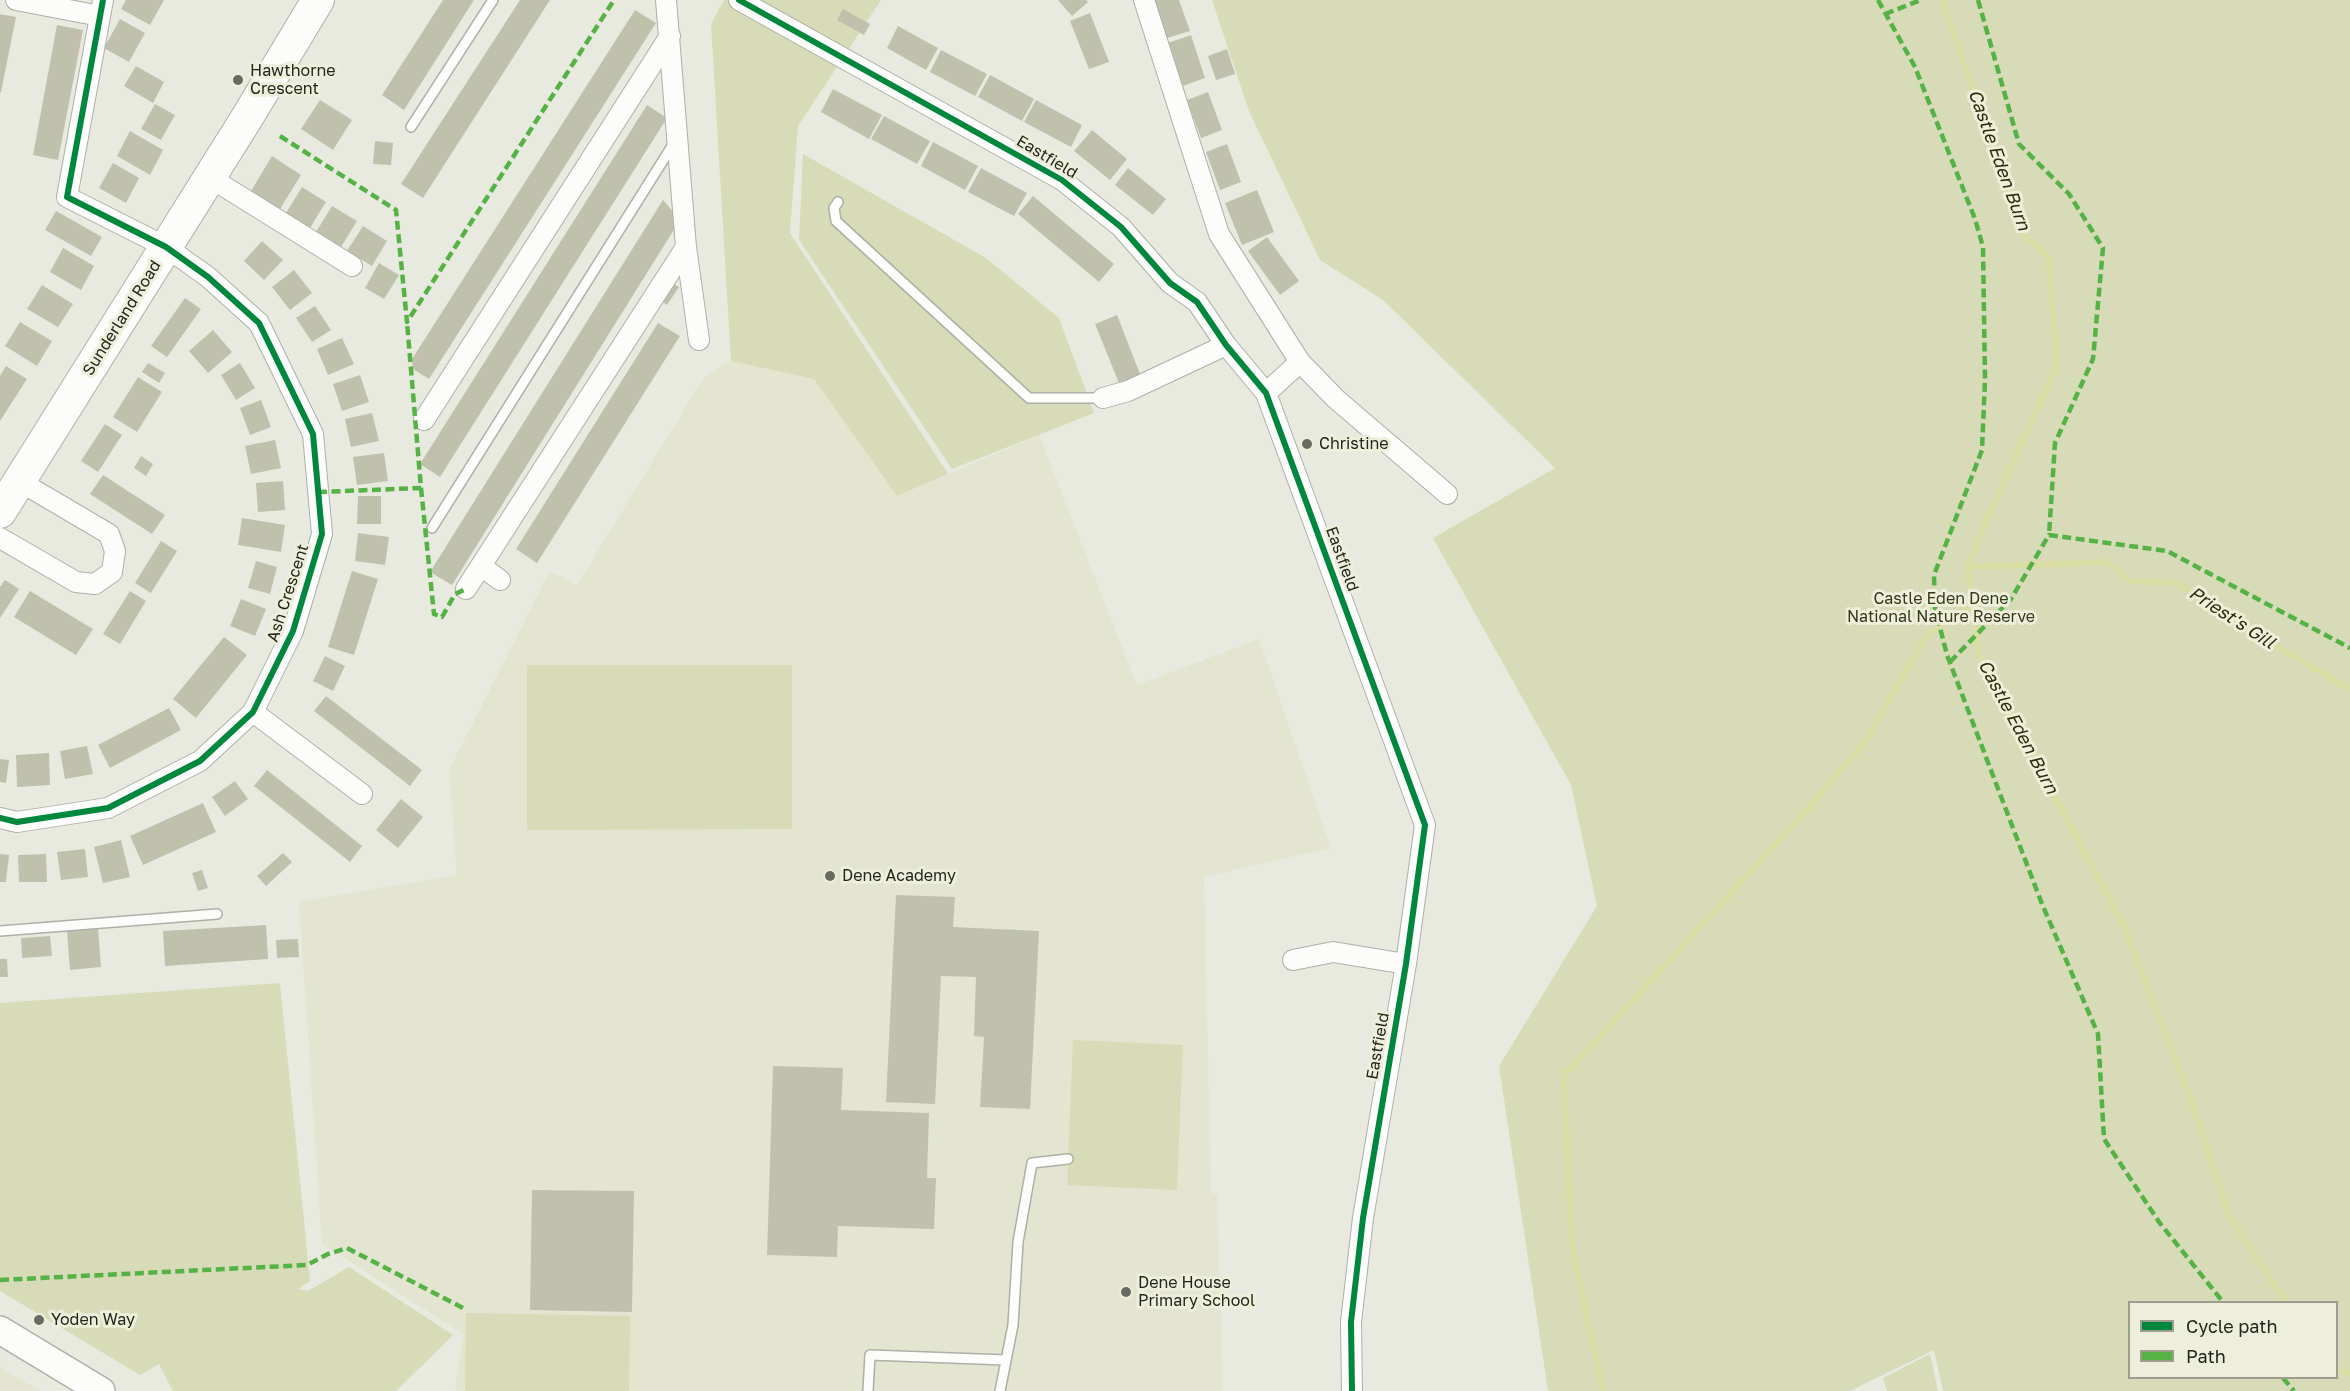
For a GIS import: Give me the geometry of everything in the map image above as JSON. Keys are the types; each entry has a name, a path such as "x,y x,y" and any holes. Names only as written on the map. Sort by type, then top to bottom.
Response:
{"main road":[{"name":"Sunderland Road","path":"0,512 318,0"},
{"path":"0,1330 100,1391"}],"street":[{"path":"16,0 101,8"},
{"path":"666,0 686,247 699,340"},
{"name":"Eastfield","path":"739,0 1062,180 1121,227 1170,283 1197,302 1226,345 1266,393 1425,825 1406,964 1363,1218 1351,1322 1352,1391"},
{"path":"1144,0 1219,234 1300,362 1336,399 1447,494"},
{"name":"Ash Crescent","path":"0,818 17,822 108,808 200,762 253,712 293,631 322,534 313,434 259,323 208,277 166,247 67,197 101,8"},
{"path":"424,420 670,36"},
{"path":"209,177 352,266"},
{"path":"466,589 686,247"},
{"path":"1103,398 1128,391 1226,345"},
{"path":"1266,393 1300,362"},
{"path":"0,538 75,582 95,584 112,572 115,550 109,534 19,481"},
{"path":"481,566 500,579"},
{"path":"253,712 362,794"},
{"path":"1293,960 1333,952 1406,964"}],"lane":[{"path":"411,128 493,0"},
{"path":"432,528 677,138"},
{"path":"838,202 834,208 836,221 1029,398 1103,398"},
{"path":"0,931 218,914"},
{"path":"1000,1391 1013,1325 1018,1242 1032,1163 1068,1159"},
{"path":"868,1391 870,1354 1006,1360"}],"shaded area":[{"name":"Dene Academy","path":"731,361 814,379 897,496 1039,435 1137,685 1259,639 1331,848 1204,877 1211,1193 1217,1194 1223,1391 455,1391 463,1334 322,1244 299,902 457,875 449,770 550,571 577,585 704,377"},
{"path":"0,1367 40,1391 0,1391"}],"green space":[{"path":"724,0 881,0 798,126 790,233 948,474 897,496 814,379 731,361 711,24"},
{"name":"Castle Eden Dene National Nature Reserve","path":"1212,0 2350,0 2350,1391 1943,1391 1934,1350 1850,1391 1548,1391 1499,1066 1597,906 1571,785 1433,538 1555,468 1383,300 1320,260 1249,111"},
{"path":"803,154 986,258 1059,318 1094,413 952,469 799,240"},
{"path":"527,665 792,665 792,829 527,830"},
{"path":"280,983 310,1281 298,1289 308,1291 349,1267 453,1335 396,1391 173,1391 159,1364 140,1375 0,1291 0,1003"},
{"path":"1073,1040 1183,1045 1177,1190 1067,1185"},
{"path":"466,1313 630,1316 629,1391 465,1391"},
{"path":"1930,1354 1938,1391 1887,1391 1883,1378"}],"building":[{"path":"126,0 164,0 150,25 121,9"},
{"path":"443,0 474,0 404,110 382,95"},
{"path":"520,0 550,0 423,198 401,184"},
{"path":"1058,0 1086,0 1088,2 1072,16"},
{"path":"1154,0 1179,0 1190,31 1167,38"},
{"path":"843,9 870,24 864,35 837,20"},
{"path":"635,10 656,23 429,379 413,369 412,359"},
{"path":"1090,13 1109,62 1089,69 1070,21"},
{"path":"0,14 16,17 1,92 0,92"},
{"path":"120,19 145,33 129,62 104,48"},
{"path":"57,25 83,30 58,160 33,155"},
{"path":"898,26 938,48 926,70 887,48"},
{"path":"1191,35 1205,78 1183,86 1168,43"},
{"path":"1227,49 1235,74 1216,80 1208,56"},
{"path":"941,50 987,74 975,96 930,72"},
{"path":"136,66 164,82 153,103 124,86"},
{"path":"990,75 1034,99 1022,121 978,97"},
{"path":"833,89 882,115 869,139 821,112"},
{"path":"1208,92 1222,130 1201,138 1187,100"},
{"path":"320,100 352,120 333,150 301,129"},
{"path":"1036,100 1082,125 1071,147 1024,122"},
{"path":"155,104 175,115 161,140 141,129"},
{"path":"647,105 667,118 440,477 420,464"},
{"path":"884,116 930,141 917,164 871,139"},
{"path":"1092,130 1127,159 1110,180 1074,151"},
{"path":"130,131 163,150 150,175 117,156"},
{"path":"375,141 393,143 391,165 373,164"},
{"path":"933,142 978,166 965,190 921,166"},
{"path":"1227,144 1241,182 1220,190 1206,152"},
{"path":"272,156 301,175 280,209 251,191"},
{"path":"113,163 139,178 126,203 99,188"},
{"path":"981,168 1027,193 1014,216 968,192"},
{"path":"1128,168 1166,199 1153,215 1115,185"},
{"path":"302,187 326,202 310,228 286,213"},
{"path":"1257,190 1274,232 1242,245 1225,203"},
{"path":"1033,196 1114,264 1099,282 1018,214"},
{"path":"663,200 680,220 452,585 430,572"},
{"path":"332,206 357,221 341,247 316,232"},
{"path":"56,211 102,237 91,256 45,230"},
{"path":"363,226 387,241 372,266 347,251"},
{"path":"1267,237 1299,281 1280,295 1248,251"},
{"path":"262,241 283,260 264,280 244,261"},
{"path":"63,248 94,266 81,290 50,272"},
{"path":"379,263 399,275 384,299 365,288"},
{"path":"294,270 312,293 290,310 272,287"},
{"path":"671,282 679,287 667,305 659,300"},
{"path":"42,285 73,304 58,327 27,309"},
{"path":"185,298 201,309 167,357 151,346"},
{"path":"315,306 331,330 312,342 296,318"},
{"path":"1117,315 1140,374 1119,383 1095,324"},
{"path":"20,322 52,341 37,366 5,346"},
{"path":"658,323 680,336 537,563 516,549"},
{"path":"213,330 232,352 208,373 189,351"},
{"path":"342,338 354,364 328,375 317,349"},
{"path":"148,363 165,373 159,383 142,372"},
{"path":"240,363 255,388 236,400 221,375"},
{"path":"6,366 27,379 0,421 0,376"},
{"path":"360,375 369,402 342,411 333,384"},
{"path":"138,377 162,392 137,432 113,417"},
{"path":"261,400 271,427 250,435 240,408"},
{"path":"372,413 379,441 351,447 345,419"},
{"path":"105,424 122,435 98,472 81,461"},
{"path":"275,440 281,468 251,474 245,446"},
{"path":"384,453 388,481 357,485 353,457"},
{"path":"141,456 153,464 146,476 134,468"},
{"path":"103,475 165,515 152,534 90,494"},
{"path":"283,481 285,510 258,512 256,483"},
{"path":"358,496 381,496 381,524 357,524"},
{"path":"242,518 285,525 281,552 238,545"},
{"path":"358,533 389,537 385,565 355,561"},
{"path":"161,541 177,551 151,593 135,583"},
{"path":"256,561 277,567 270,594 248,588"},
{"path":"352,571 378,579 354,655 328,647"},
{"path":"5,580 19,589 0,618 0,587"},
{"path":"30,591 93,629 76,655 14,617"},
{"path":"130,591 146,601 120,644 103,634"},
{"path":"241,599 266,609 255,636 230,626"},
{"path":"224,637 247,655 196,718 173,699"},
{"path":"325,656 345,666 333,691 313,681"},
{"path":"326,696 422,770 410,786 314,711"},
{"path":"169,708 181,730 110,768 98,745"},
{"path":"87,746 93,774 65,779 60,751"},
{"path":"49,753 50,785 17,787 16,755"},
{"path":"0,759 9,760 6,783 0,782"},
{"path":"267,770 362,846 350,862 254,786"},
{"path":"235,781 248,799 225,816 212,797"},
{"path":"401,799 423,817 398,848 376,830"},
{"path":"203,803 216,832 143,865 130,836"},
{"path":"121,840 130,877 103,883 94,847"},
{"path":"85,849 88,877 61,880 57,852"},
{"path":"283,853 292,862 266,886 257,876"},
{"path":"0,854 9,855 6,882 0,882"},
{"path":"46,854 47,882 19,882 18,855"},
{"path":"202,870 208,888 198,891 192,873"},
{"path":"896,895 955,897 953,927 1039,931 1030,1109 980,1107 984,1037 974,1036 976,977 941,976 935,1104 886,1102"},
{"path":"266,925 268,959 165,966 163,931"},
{"path":"98,928 101,967 70,970 67,931"},
{"path":"50,936 52,956 22,958 21,938"},
{"path":"298,939 299,957 277,958 276,940"},
{"path":"0,959 7,959 8,977 0,977"},
{"path":"773,1066 843,1068 841,1110 929,1113 927,1178 936,1178 934,1229 838,1226 837,1257 767,1255"},
{"path":"532,1190 634,1191 632,1312 530,1310"}],"waterway":[{"name":"Castle Eden Burn","path":"1942,0 2023,234 2049,257 2057,365 1968,567 1979,655 2124,926 2196,1114 2228,1214 2285,1301"},
{"name":"Priest's Gill","path":"1968,567 2107,562 2130,581 2178,583 2234,622 2350,689"},
{"path":"1603,1391 1573,1252 1563,1077 1814,802 1864,743 1928,634 1973,605"},
{"name":"Castle Eden Burn","path":"2338,1370 2350,1373"}],"marked path":[{"path":"280,136 396,210 407,322 614,0"},
{"path":"1878,0 1915,67 1975,219 1983,247 1985,380 1982,450 1934,575 1935,608 1947,655 2042,904 2098,1034 2104,1139 2159,1222 2222,1301"},
{"path":"1885,14 1921,0"},
{"path":"1978,0 2019,144 2069,194 2103,248 2093,359 2055,443 2049,535"},
{"path":"318,492 421,488 407,322"},
{"path":"421,488 434,614 442,617 455,594 466,589"},
{"path":"1950,662 2011,599 2049,535 2167,551 2350,648"},
{"path":"0,1280 307,1265 328,1254 347,1248 467,1310"},
{"path":"2284,1379 2294,1391"}],"cycle path":[{"path":"0,818 17,822 108,808 200,761 253,712 293,631 322,534 313,434 259,323 208,277 166,247 67,197 103,0"},
{"path":"739,0 1062,180 1121,227 1170,283 1197,302 1226,345 1266,393 1425,825 1406,964 1363,1218 1351,1322 1352,1391"}],"place":[{"name":"Hawthorne Crescent","path":"238,80"},
{"name":"Christine","path":"1307,444"},
{"name":"Dene Academy","path":"830,876"},
{"name":"Dene House Primary School","path":"1126,1292"},
{"name":"Yoden Way","path":"39,1320"}]}
